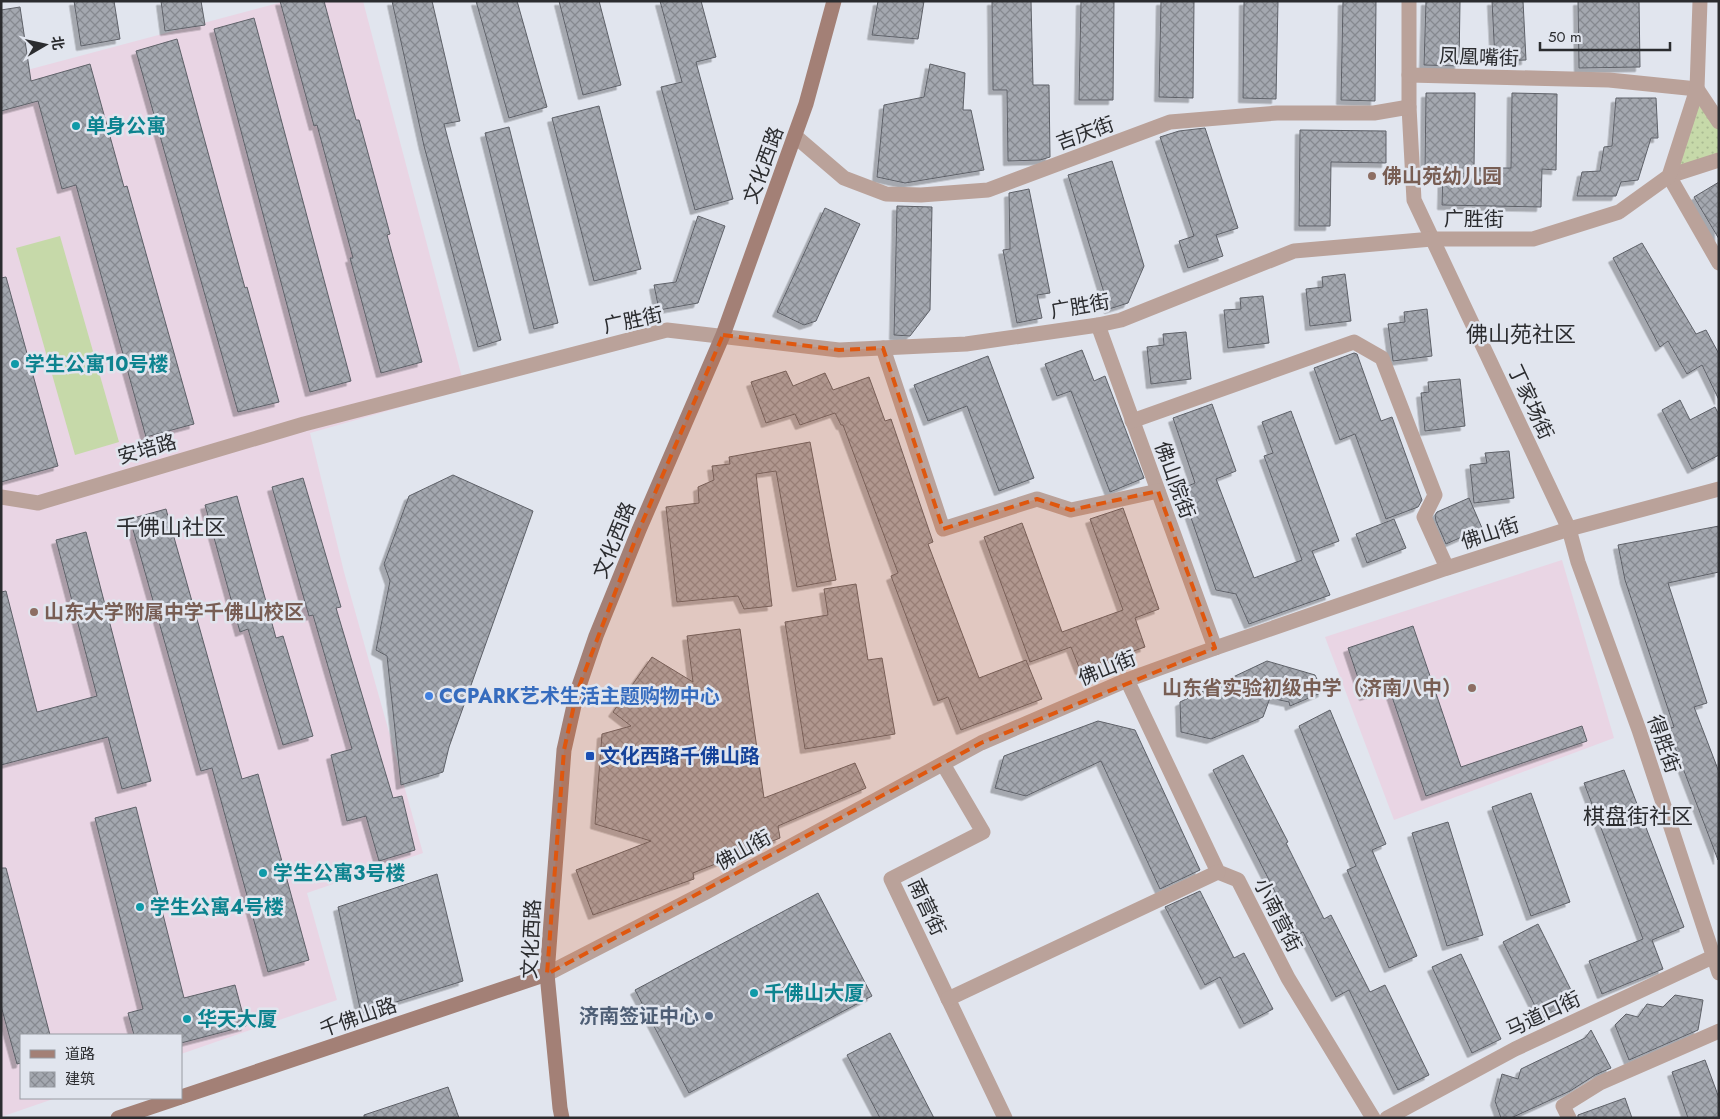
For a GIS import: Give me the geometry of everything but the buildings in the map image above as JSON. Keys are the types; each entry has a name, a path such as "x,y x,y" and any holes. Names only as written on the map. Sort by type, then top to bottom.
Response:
{"main road":[{"name":"文化西路","path":"562,1118 547,974 564,750 577,692 596,636 635,539 723,335 806,104 834,1"},
{"name":"千佛山路","path":"182,1096 547,974"},
{"name":"千佛山路","path":"118,1118 174,1099"}],"street":[{"name":"丁家场街","path":"1409,1 1409,106 1414,200 1569,529"},
{"path":"1700,1 1697,89 1669,176 1719,263"},
{"name":"凤凰嘴街","path":"1409,75 1609,80 1697,89"},
{"path":"1697,89 1719,122"},
{"name":"吉庆街","path":"795,136 844,178 886,194 921,195 988,190 1170,122 1277,113 1374,113 1409,106"},
{"name":"广胜街","path":"304,424 667,330 723,335 839,350 966,344 1098,325 1121,320 1294,251 1432,239 1534,239 1619,212 1669,176 1719,160"},
{"name":"佛山院街","path":"1098,325 1214,648"},
{"path":"1132,421 1354,342 1382,358 1435,495 1424,517 1447,568"},
{"path":"882,348 943,529 1037,499 1071,510 1158,491"},
{"name":"安培路","path":"1,497 38,503 304,424"},
{"name":"佛山街","path":"547,974 706,892 981,743 1127,680 1447,568 1569,529 1719,489"},
{"name":"得胜街","path":"1569,529 1578,562 1639,730 1716,955 1719,973"},
{"path":"948,999 1218,872 1127,680"},
{"name":"南营街","path":"943,764 983,832 891,879 1005,1118"},
{"name":"小南营街","path":"1218,872 1238,880 1288,978 1373,1118"},
{"name":"马道口街","path":"1387,1118 1515,1048 1716,955"},
{"path":"1569,1118 1563,1106 1600,1083 1719,1031"}],"highlighted area":[{"path":"723,335 839,350 883,348 943,529 1037,499 1071,510 1158,491 1215,648 981,743 547,974 564,750 577,692 639,530"}],"shaded area":[{"path":"286,1 363,1 465,389 310,433 344,572 423,853 307,893 337,1000 182,1054 182,1034 20,1034 20,1099 53,1099 1,1117 1,77"},
{"name":"山东省实验初级中学（济南八中）","path":"1562,560 1614,738 1394,820 1325,637"}],"green space":[{"path":"1701,99 1719,128 1719,153 1676,169"},
{"path":"60,236 119,442 75,455 16,248"}],"place":[{"name":"单身公寓","path":"76,126"},
{"name":"佛山苑幼儿园","path":"1372,176"},
{"name":"学生公寓10号楼","path":"15,364"},
{"name":"山东大学附属中学千佛山校区","path":"34,612"},
{"name":"山东省实验初级中学（济南八中）","path":"1472,688"},
{"name":"CCPARK艺术生活主题购物中心","path":"429,696"},
{"name":"文化西路千佛山路","path":"590,756"},
{"name":"学生公寓3号楼","path":"263,873"},
{"name":"学生公寓4号楼","path":"140,907"},
{"name":"千佛山大厦","path":"754,993"},
{"name":"济南签证中心","path":"709,1016"},
{"name":"华天大厦","path":"187,1019"}],"district":[{"name":"佛山苑社区","path":"1521,334"},
{"name":"千佛山社区","path":"171,527"},
{"name":"棋盘街社区","path":"1638,816"}]}
